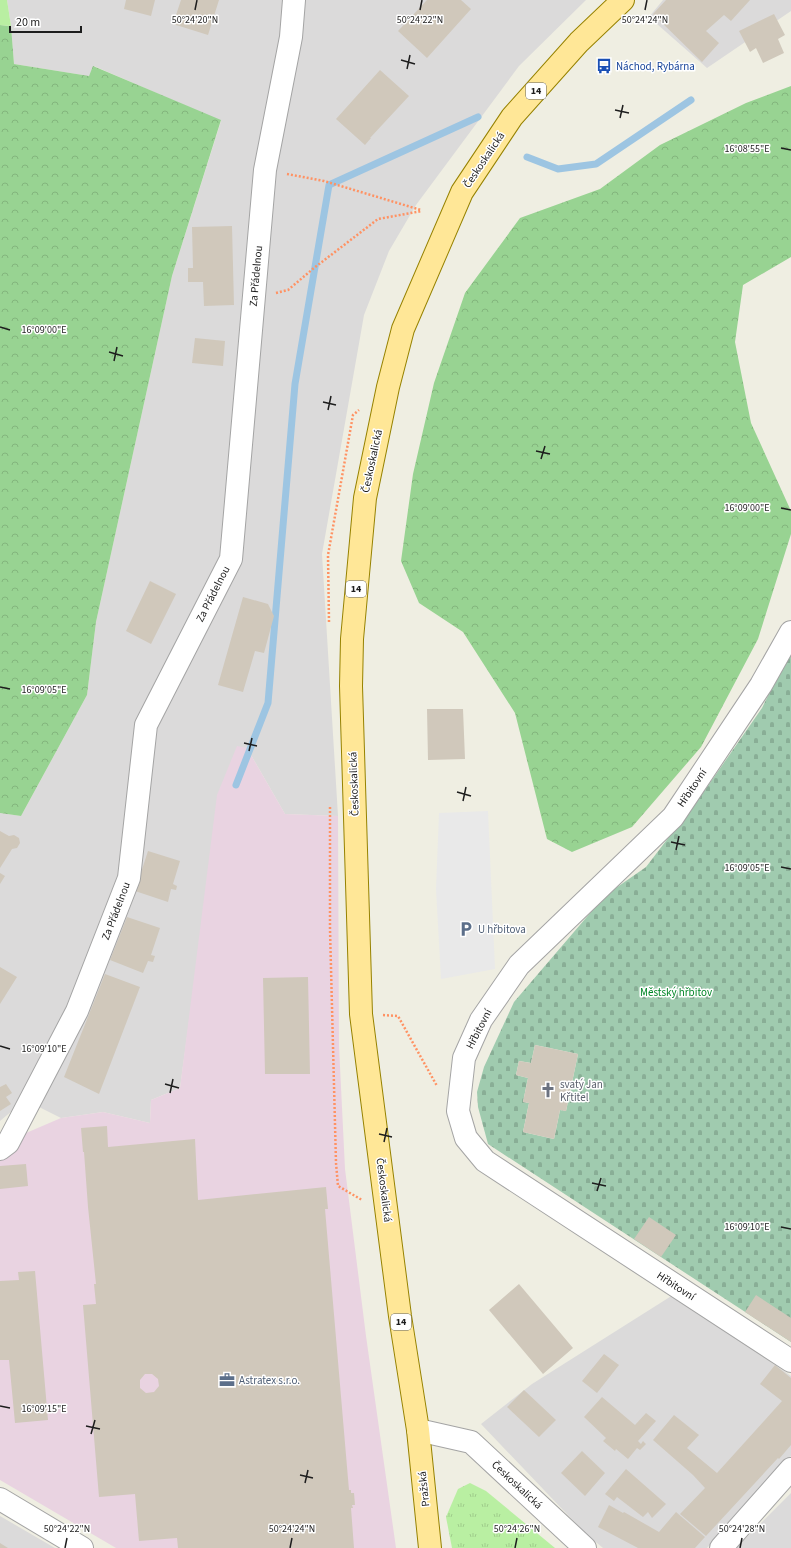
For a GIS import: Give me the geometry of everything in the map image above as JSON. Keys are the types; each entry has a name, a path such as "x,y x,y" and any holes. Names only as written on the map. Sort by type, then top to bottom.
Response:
{"main road":[{"name":"Českoskalická","path":"418,1430 400,1316 361,1014 351,686 352,639 364,498 388,387 403,329 462,192 512,117 579,42 622,0"},
{"name":"Pražská","path":"418,1430 430,1548"}],"street":[{"name":"Za Přádelnou","path":"0,1150 8,1143 77,1012 129,878 146,725 231,559 265,170 291,37 294,0"},
{"name":"Hřbitovní","path":"791,632 761,685 673,817 519,965 481,1020 464,1058 458,1112 466,1138 485,1161 791,1361"},
{"name":"Českoskalická","path":"418,1430 471,1442 585,1548"},
{"path":"721,1548 791,1469"},
{"path":"0,1499 82,1548"}],"path":[{"path":"254,295 270,295 288,290 378,219 422,211 324,181 265,170"},
{"path":"376,1015 398,1016 434,1079 443,1100 458,1112"}],"shaded area":[{"path":"7,0 586,0 519,66 416,205 389,251 364,315 322,554 338,816 285,814 247,748 199,948 180,1088 151,1100 150,1123 103,1112 61,1118 25,1100 0,1121 0,813 21,816 87,695 96,622 172,276 221,121 94,66 89,76 14,64"},
{"path":"663,0 791,0 791,11 707,68 649,17"},
{"path":"237,746 247,748 285,814 338,816 339,1046 345,1169 366,1336 396,1548 116,1548 0,1480 0,1150 19,1136 61,1118 103,1112 150,1123 151,1100 180,1088 217,795"},
{"name":"U hřbitova","path":"488,811 495,969 441,979 436,889 439,813"},
{"path":"673,1295 791,1376 791,1456 707,1548 603,1548 585,1533 481,1424 532,1384"},
{"path":"791,1493 791,1548 736,1548"},
{"path":"0,1516 55,1548 0,1548"}],"green space":[{"path":"0,0 7,0 11,26 0,25"},
{"path":"0,25 11,26 14,64 89,76 93,66 221,120 172,276 96,622 87,695 21,816 0,813"},
{"path":"791,86 791,257 743,285 735,342 751,423 791,511 791,534 758,639 701,747 632,827 572,852 547,839 515,713 463,632 419,603 401,561 413,474 434,383 465,293 520,218 600,189 660,145 746,103"},
{"name":"Městský hřbitov","path":"791,649 791,1342 488,1144 478,1107 477,1092 484,1067 514,1002 597,905 613,890 646,867 705,790 762,708","holes":["535,1045 578,1054 566,1111 560,1110 554,1139 523,1132 529,1103 523,1102 528,1078 516,1075 519,1061 531,1063"]},
{"path":"470,1483 486,1491 555,1548 452,1548 446,1517 458,1489"}],"building":[{"path":"126,0 155,0 151,16 124,9"},
{"path":"181,0 219,0 208,35 173,24"},
{"path":"427,0 461,0 471,9 427,58 398,31"},
{"path":"666,0 750,0 731,21 724,15 706,31 719,43 702,62 653,14"},
{"path":"774,14 785,35 778,39 784,53 763,63 756,48 750,52 739,31"},
{"path":"380,70 409,96 365,145 336,119"},
{"path":"232,226 234,305 204,306 203,282 188,282 188,268 193,268 192,227"},
{"path":"195,338 225,341 223,366 192,363"},
{"path":"150,581 176,594 151,644 126,631"},
{"path":"243,597 268,604 274,616 264,653 255,651 243,692 218,685"},
{"path":"427,709 463,709 465,759 428,760"},
{"path":"0,831 9,836 14,835 19,838 20,843 17,848 12,849 0,868"},
{"path":"148,851 180,861 173,884 177,886 176,890 171,889 168,902 135,891"},
{"path":"0,873 5,876 0,884"},
{"path":"127,917 160,928 151,955 155,956 153,962 148,961 143,973 110,960"},
{"path":"0,967 17,977 0,1004"},
{"path":"105,974 140,987 99,1094 64,1077"},
{"path":"308,977 310,1074 265,1074 263,978"},
{"name":"svatý Jan Křtitel","path":"535,1045 578,1054 566,1111 560,1110 554,1139 523,1132 529,1103 523,1102 528,1078 516,1075 519,1061 531,1063"},
{"path":"6,1084 12,1093 6,1097 11,1104 0,1111 0,1087"},
{"path":"107,1126 108,1147 195,1139 198,1200 326,1187 328,1209 325,1209 349,1490 351,1490 351,1493 354,1493 355,1505 352,1505 353,1508 351,1508 354,1548 178,1548 177,1538 139,1541 135,1494 99,1497 83,1305 96,1304 94,1284 96,1284 81,1128","holes":["145,1374 152,1374 158,1379 159,1386 154,1392 146,1393 140,1388 140,1380"]},
{"path":"26,1164 28,1186 0,1189 0,1166"},
{"path":"649,1217 676,1235 661,1257 634,1239"},
{"path":"35,1271 48,1420 15,1423 9,1360 0,1360 0,1281 19,1280 18,1272"},
{"path":"519,1284 573,1348 543,1374 489,1310"},
{"path":"756,1295 791,1318 791,1342 745,1312"},
{"path":"604,1354 619,1365 597,1393 582,1381"},
{"path":"775,1365 791,1378 791,1445 706,1536 680,1514 705,1488 693,1475 653,1440 674,1415 699,1435 687,1448 717,1473 782,1401 760,1384"},
{"path":"524,1390 556,1420 539,1437 507,1407"},
{"path":"602,1397 635,1425 646,1413 656,1421 638,1441 641,1444 643,1441 646,1444 640,1450 637,1448 628,1459 603,1441 606,1438 584,1417"},
{"path":"582,1451 605,1473 585,1496 561,1473"},
{"path":"626,1469 666,1504 652,1518 648,1512 643,1517 617,1497 614,1501 605,1494"},
{"path":"609,1505 659,1532 676,1512 705,1537 695,1548 638,1548 598,1527"},
{"path":"0,1543 8,1548 0,1548"}],"waterway":[{"path":"527,157 558,169 596,164 691,100"},
{"path":"236,785 268,703 295,384 329,185 478,117"}],"place":[{"name":"Náchod, Rybárna","path":"604,66"},
{"name":"U hřbitova","path":"466,929"},
{"name":"svatý Jan Křtitel","path":"548,1090"},
{"name":"Astratex s.r.o.","path":"227,1380"}]}
